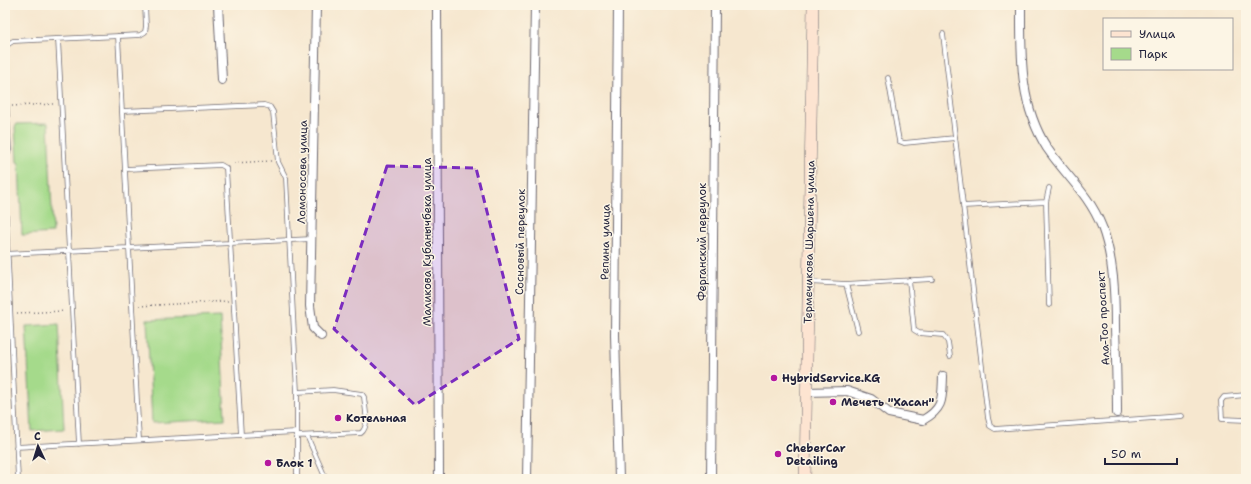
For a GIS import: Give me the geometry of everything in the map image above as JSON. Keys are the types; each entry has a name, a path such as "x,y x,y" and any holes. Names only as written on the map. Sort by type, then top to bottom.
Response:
{"street":[{"path":"218,5 222,80"},
{"name":"Ломоносова улица","path":"316,5 310,306 313,328 321,336"},
{"name":"Маликова Кубанычбека улица","path":"437,5 439,479"},
{"name":"Сосновый переулок","path":"527,479 535,5"},
{"name":"Репина улица","path":"618,5 615,335 620,479"},
{"name":"Ферганский переулок","path":"711,479 715,5"},
{"name":"Термечикова Шаршена улица","path":"805,479 813,5"},
{"name":"Ала-Тоо проспект","path":"1020,5 1021,70 1023,88 1029,111 1038,132 1048,148 1084,194 1094,210 1108,246 1114,282 1117,413"},
{"path":"806,392 847,391 871,399 889,413 923,420 935,412 938,408 942,398 943,376"}],"lane":[{"path":"5,48 13,41 140,35 145,32 146,26 145,5"},
{"path":"943,34 990,426 995,430 1182,416"},
{"path":"118,36 139,440"},
{"path":"58,39 79,444"},
{"path":"888,78 899,141 904,143 955,138"},
{"path":"5,80 9,150 5,162"},
{"path":"122,111 264,104 270,107 273,112 277,160 286,178 297,392 297,479"},
{"path":"125,170 221,165 226,168 241,435"},
{"path":"1049,188 1046,202 1049,305"},
{"path":"5,197 6,254 11,313 18,479"},
{"path":"963,206 1046,202"},
{"path":"6,254 312,239"},
{"path":"808,282 846,284 932,279"},
{"path":"909,280 914,330 919,333 943,335 948,342 950,356"},
{"path":"846,284 858,332"},
{"path":"16,447 241,435 296,434 307,436 361,433 365,430 364,397 358,392 333,390 297,392"},
{"path":"1246,395 1224,397 1221,400 1222,419 1246,420"},
{"path":"307,436 326,479"}],"path":[{"path":"6,106 62,104"},
{"path":"226,168 230,163 277,160"},
{"path":"132,306 234,301"},
{"path":"11,313 72,311"}],"highlighted area":[{"path":"387,166 476,168 519,339 415,405 334,329"}],"green space":[{"path":"48,123 53,233 22,235 19,163 17,162 15,127 17,124"},
{"path":"220,317 225,419 152,423 147,320"},
{"path":"59,324 64,429 32,431 26,326"}],"place":[{"name":"HybridService.KG","path":"774,378"},
{"name":"Мечеть \"Хасан\"","path":"833,402"},
{"name":"Котельная","path":"338,418"},
{"name":"CheberCar Detailing","path":"778,454"},
{"name":"Блок 1","path":"268,463"}]}
